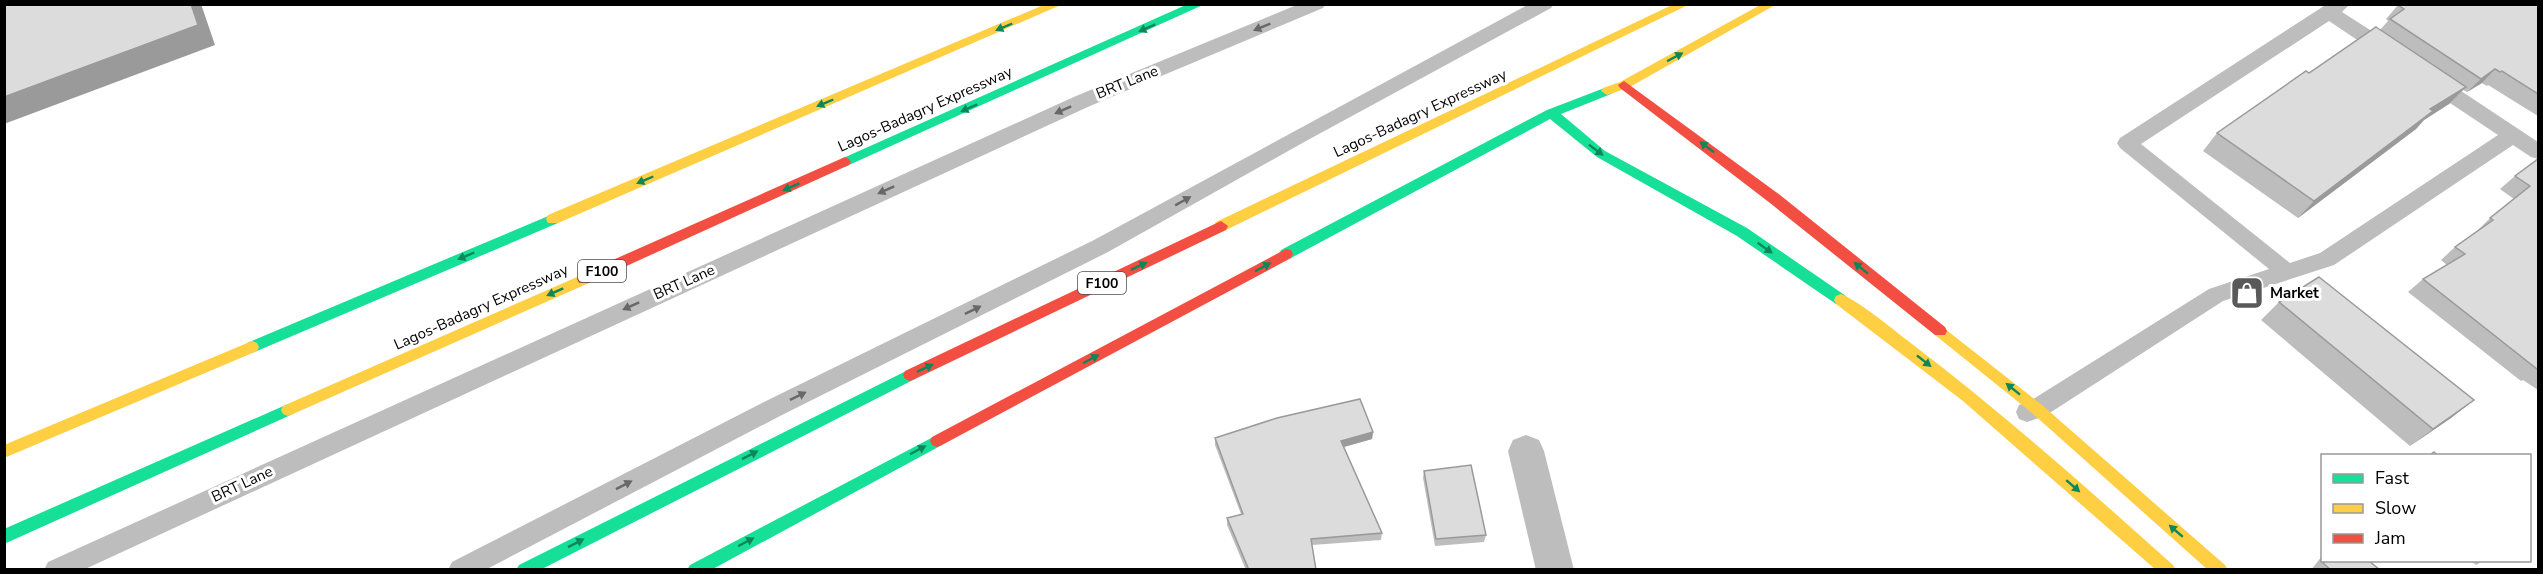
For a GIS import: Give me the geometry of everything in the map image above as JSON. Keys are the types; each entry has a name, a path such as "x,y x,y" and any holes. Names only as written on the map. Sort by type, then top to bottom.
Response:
{"main road":[{"path":"4,452 1058,4"},
{"name":"Lagos-Badagry Expressway","path":"4,537 1200,4"},
{"name":"Lagos-Badagry Expressway","path":"524,570 889,385 1684,4"},
{"path":"695,570 1551,113 1624,85 1772,4"},
{"path":"1624,85 1775,199 2037,409 2220,570"},
{"path":"1551,113 1601,154 1742,232 1890,334 1999,421 2168,570"}],"street":[{"path":"1526,451 1555,570"}],"lane":[{"name":"BRT Lane","path":"56,570 1083,101 1317,4"},
{"path":"460,570 772,409 1101,246 1299,136 1545,4"},
{"path":"2287,272 2127,143 2335,8 2411,67 2538,152"},
{"path":"1999,421 2037,409 2216,295 2327,258 2512,135"}],"building":[{"path":"4,4 191,4 198,25 4,97"},
{"path":"2398,4 2538,4 2538,94 2495,69 2481,79 2390,19 2404,9"},
{"path":"2376,27 2466,87 2430,109 2433,111 2314,201 2217,133 2306,71 2309,73"},
{"path":"2538,159 2537,369 2423,279 2465,254 2455,247 2493,220 2490,218 2530,186 2515,176"},
{"path":"2319,277 2474,400 2433,429 2279,302"},
{"path":"1360,399 1373,432 1341,441 1382,533 1311,539 1316,570 1249,570 1227,518 1243,514 1215,438 1277,418"},
{"path":"1471,465 1486,535 1436,539 1424,471"},
{"path":"2370,562 2380,570 2331,570 2323,563"}],"traffic: fast":[{"path":"845,162 1200,4"},
{"path":"1286,254 1551,113 1607,91"},
{"path":"1551,113 1601,154 1742,232 1841,300"},
{"path":"252,347 553,219"},
{"path":"524,570 910,375"},
{"path":"4,537 288,410"},
{"path":"695,570 937,441"}],"traffic: slow":[{"path":"553,219 1058,4"},
{"path":"1221,226 1685,4"},
{"path":"1607,91 1624,85 1772,4"},
{"path":"288,410 584,279"},
{"path":"1841,300 1968,396 2168,570"},
{"path":"1940,331 2037,409 2220,570"},
{"path":"4,452 252,347"}],"traffic: jam":[{"path":"1624,85 1775,199 1940,331"},
{"path":"584,279 845,162"},
{"path":"910,375 1221,226"},
{"path":"937,441 1286,254"}],"place":[{"name":"Market","path":"2247,293"}]}
